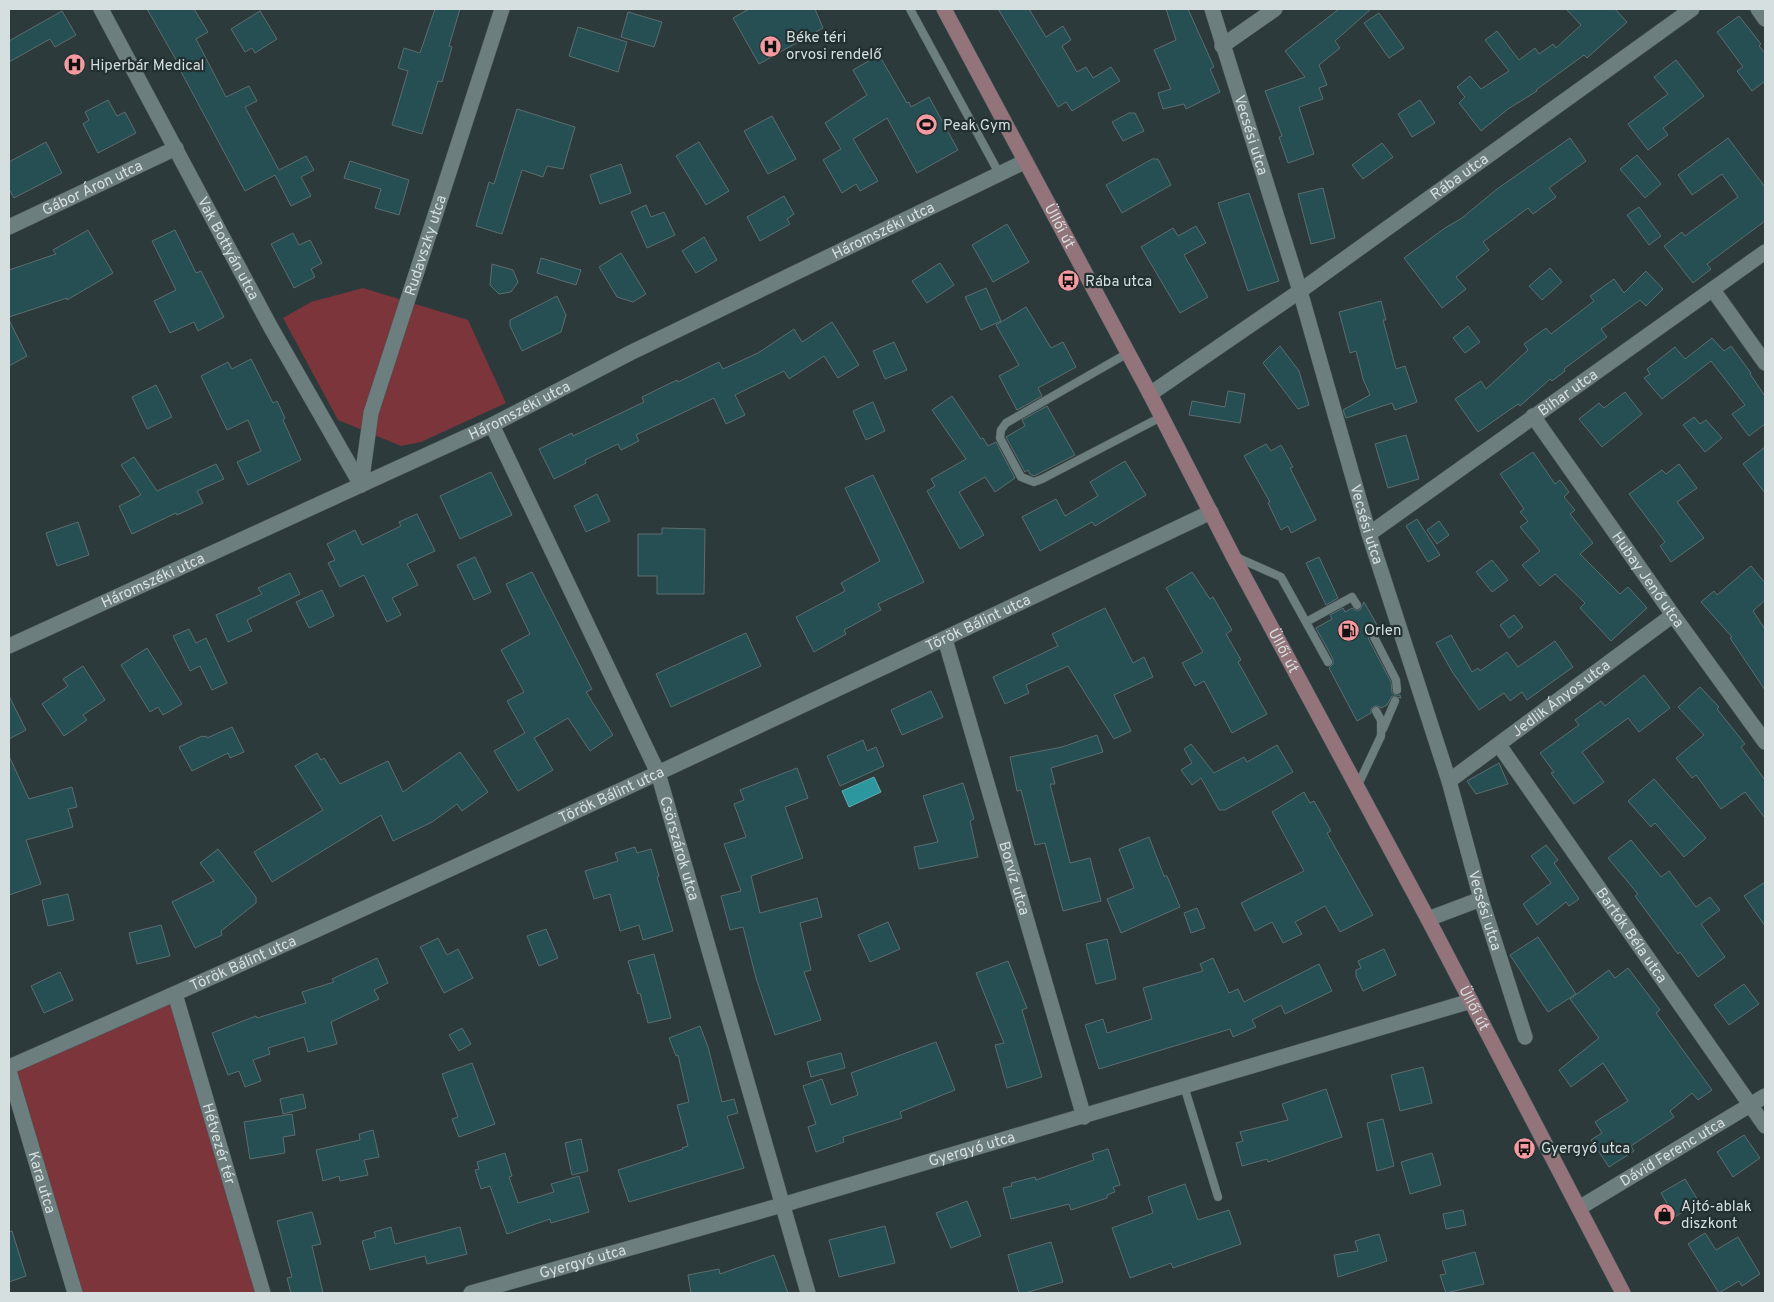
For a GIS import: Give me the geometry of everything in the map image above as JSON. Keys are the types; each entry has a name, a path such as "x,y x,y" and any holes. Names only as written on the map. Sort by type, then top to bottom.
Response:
{"main road":[{"name":"Üllői út","path":"944,9 1024,162 1150,394 1233,556 1428,919 1623,1293"}],"street":[{"name":"Vak Bottyán utca","path":"101,9 270,326 361,485"},
{"name":"Rudavszky utca","path":"361,485 371,413 502,9"},
{"name":"Vecsési utca","path":"1212,9 1300,291 1369,534 1449,781 1481,899 1525,1037"},
{"path":"1222,46 1276,9"},
{"name":"Rába utca","path":"1150,394 1300,291 1692,9"},
{"path":"1758,9 1765,19"},
{"name":"Gábor Áron utca","path":"9,227 176,148"},
{"name":"Háromszéki utca","path":"9,646 492,425 630,353 1024,162"},
{"name":"Bihar utca","path":"1369,534 1765,252"},
{"path":"1713,290 1765,363"},
{"name":"Hubay Jenő utca","path":"1533,416 1765,742"},
{"name":"Csörszárok utca","path":"492,425 658,773 808,1293"},
{"name":"Török Bálint utca","path":"9,1067 175,994 658,773 1211,512"},
{"name":"Jedlik Ányos utca","path":"1449,781 1673,615"},
{"name":"Borvíz utca","path":"945,639 1084,1117"},
{"name":"Bartók Béla utca","path":"1499,745 1765,1126"},
{"path":"1428,919 1481,899"},
{"name":"Hétvezér tér","path":"175,994 264,1293"},
{"name":"Gyergyó utca","path":"471,1293 1084,1117 1471,1001"},
{"name":"Kara utca","path":"9,1072 75,1293"},
{"name":"Dávid Ferenc utca","path":"1579,1208 1765,1096"}],"lane":[{"path":"910,9 1000,175"},
{"path":"1128,354 1006,422 1000,438 1017,470 1021,477 1034,482 1161,416"},
{"path":"1233,556 1281,577 1328,662"},
{"path":"1306,622 1352,597 1357,605"},
{"path":"1374,637 1396,680 1397,690"},
{"path":"1357,787 1395,701"},
{"path":"1376,711 1381,720 1381,736"},
{"path":"1184,1086 1218,1196"}],"shaded area":[{"path":"363,288 468,320 506,403 421,442 401,446 338,420 283,318 311,302"},
{"path":"175,994 263,1293 75,1293 9,1071"}],"water":[{"path":"874,777 881,792 849,807 842,791"}],"building":[{"path":"147,9 194,9 208,32 196,39 226,97 249,86 257,101 245,107 279,170 306,156 314,170 301,177 311,196 291,206 275,175 245,191 179,65"},
{"path":"435,9 460,9 449,46 452,47 442,82 438,81 422,134 392,125 408,71 398,68 404,48 420,53"},
{"name":"Béke téri orvosi rendelő","path":"749,9 815,9 823,28 759,64 733,18"},
{"path":"998,9 1029,9 1046,37 1063,26 1071,40 1062,46 1077,72 1086,67 1093,78 1111,67 1120,81 1072,111 1066,102 1058,107"},
{"path":"1166,9 1188,9 1214,67 1210,69 1220,92 1186,109 1184,104 1163,109 1158,93 1171,89 1154,50 1176,40"},
{"path":"1339,9 1371,9 1335,41 1340,48 1319,65 1327,85 1319,88 1323,99 1299,107 1314,154 1288,163 1279,137 1282,136 1265,91 1305,77 1285,51"},
{"path":"1566,9 1615,9 1627,22 1587,58 1584,55 1537,91 1508,109 1481,131 1459,103 1465,97 1457,87 1470,76 1481,89 1509,71 1485,40 1497,31 1519,60 1535,48 1539,54 1553,44 1556,48 1581,25"},
{"path":"62,11 76,35 55,47 50,39 9,62 9,41"},
{"path":"260,11 277,39 255,53 252,48 245,52 231,29"},
{"path":"628,12 662,22 654,47 621,37"},
{"path":"1379,13 1404,48 1389,58 1364,23"},
{"path":"1739,16 1761,44 1759,46 1765,53 1765,81 1752,91 1737,71 1743,67 1717,32"},
{"path":"578,27 627,42 618,72 569,56"},
{"path":"879,55 911,107 929,97 958,150 917,173 887,118 853,139 878,181 860,191 856,184 842,193 823,160 841,149 825,123 867,95 853,70"},
{"path":"1676,60 1704,96 1663,128 1668,135 1648,150 1628,124 1668,94 1654,77"},
{"path":"108,100 117,116 125,112 136,133 98,153 83,124 89,120 85,112"},
{"path":"1420,100 1435,123 1412,137 1398,114"},
{"path":"517,109 575,127 563,169 547,166 543,177 522,170 502,234 476,226 489,182 494,184"},
{"path":"1129,113 1135,113 1144,131 1123,141 1112,122"},
{"path":"772,116 796,159 768,174 744,131"},
{"path":"1570,138 1586,161 1549,188 1556,197 1533,214 1528,208 1483,242 1489,250 1456,277 1466,289 1442,308 1404,258 1462,218 1497,189"},
{"path":"1728,138 1765,187 1765,221 1707,264 1711,269 1693,283 1664,246 1682,232 1685,236 1738,197 1722,174 1692,195 1678,175"},
{"path":"46,142 62,173 14,198 9,189 9,162"},
{"path":"699,142 729,191 706,205 676,156"},
{"path":"1382,143 1393,157 1363,179 1352,165"},
{"path":"1637,155 1661,184 1645,198 1620,169"},
{"path":"1152,159 1158,159 1171,185 1122,213 1106,185"},
{"path":"350,161 409,180 399,215 375,208 381,189 344,178"},
{"path":"621,164 631,193 600,204 590,175"},
{"path":"1323,188 1335,238 1311,244 1298,194"},
{"path":"1249,193 1279,281 1248,291 1218,203"},
{"path":"784,196 794,214 787,219 790,224 760,241 747,217"},
{"path":"646,205 651,217 664,212 675,235 647,248 631,212"},
{"path":"1639,207 1661,236 1649,245 1627,215"},
{"path":"1007,224 1029,262 993,282 972,245"},
{"path":"1196,226 1206,243 1184,255 1208,297 1180,313 1141,247 1173,228 1178,236"},
{"path":"88,230 113,273 67,300 67,298 9,317 9,270 56,254 53,250"},
{"path":"175,230 196,273 201,271 224,317 198,331 194,322 170,333 154,301 176,290 152,241"},
{"path":"293,233 299,245 310,240 322,263 311,269 315,277 294,288 271,244"},
{"path":"704,237 717,260 696,273 682,251"},
{"path":"621,253 646,294 633,302 617,297 599,267"},
{"path":"541,258 581,270 576,285 537,273"},
{"path":"940,263 954,285 927,303 912,281"},
{"path":"492,264 513,270 518,282 511,292 499,294 490,285"},
{"path":"1550,268 1562,282 1542,300 1529,286"},
{"path":"1646,271 1663,289 1646,306 1640,300 1601,329 1607,337 1564,369 1565,371 1552,381 1550,379 1520,406 1518,404 1478,432 1455,399 1481,381 1486,389 1528,350 1524,344 1546,328 1551,334 1594,301 1590,296 1614,279 1624,293"},
{"path":"986,288 1001,321 981,330 965,297"},
{"path":"557,296 566,315 561,332 522,351 510,326 510,320"},
{"path":"1381,301 1386,320 1383,320 1396,369 1405,366 1417,402 1395,410 1392,403 1346,418 1343,410 1370,395 1363,379 1356,351 1350,353 1339,312"},
{"path":"1026,307 1051,348 1063,342 1076,367 1038,388 1042,396 1017,410 999,376 1019,365 996,325"},
{"path":"9,320 27,356 9,366"},
{"path":"832,322 859,365 838,378 824,356 789,379 784,371 735,395 745,415 726,424 714,398 636,435 639,441 621,450 618,444 585,460 586,463 554,479 539,449 572,433 573,436 644,402 642,397 677,380 678,382 719,362 723,369 758,353 794,329 802,342"},
{"path":"1468,326 1480,342 1465,353 1453,338"},
{"path":"1712,338 1724,351 1731,346 1765,396 1765,424 1749,436 1732,414 1745,405 1711,361 1662,399 1644,378 1650,374 1647,369 1675,347 1685,359"},
{"path":"894,342 907,370 885,379 873,351"},
{"path":"1280,346 1299,371 1309,405 1298,409 1263,363"},
{"path":"251,359 273,403 277,401 285,418 283,420 301,460 248,485 237,462 261,451 248,420 227,430 201,376 228,362 232,369"},
{"path":"156,385 172,417 147,429 132,397"},
{"path":"1228,391 1245,394 1240,423 1189,415 1192,401 1225,407"},
{"path":"1625,392 1642,414 1602,447 1579,419 1599,403 1604,408"},
{"path":"952,396 981,439 983,438 988,446 996,442 1015,478 995,492 985,477 959,492 984,535 960,549 927,491 935,486 931,479 966,459 932,410"},
{"path":"873,402 885,431 866,440 853,411"},
{"path":"1047,406 1075,455 1034,476 1028,470 1025,472 1006,437 1025,426 1022,420"},
{"path":"1694,417 1700,424 1706,420 1722,438 1705,452 1683,425"},
{"path":"1406,435 1419,479 1388,488 1375,444"},
{"path":"1266,444 1271,451 1281,445 1293,467 1290,468 1316,520 1291,533 1288,526 1281,530 1268,503 1270,502 1244,456"},
{"path":"1765,447 1765,493 1743,464"},
{"path":"1533,452 1555,484 1560,480 1569,492 1564,497 1575,510 1570,514 1593,543 1580,554 1620,594 1628,587 1647,608 1611,641 1580,608 1585,603 1555,574 1540,586 1522,565 1540,551 1520,527 1528,521 1520,512 1524,509 1500,474"},
{"path":"134,457 157,491 216,464 224,479 197,491 203,503 177,515 176,513 132,534 119,506 141,495 121,465"},
{"path":"1125,461 1146,495 1095,526 1092,522 1040,551 1022,517 1056,499 1065,516 1098,496 1090,482"},
{"path":"1679,464 1697,488 1677,502 1704,538 1671,562 1660,546 1665,542 1629,494 1662,470 1666,474"},
{"path":"491,472 512,515 460,539 440,496"},
{"path":"873,475 924,582 878,604 881,610 844,630 846,634 814,652 796,617 845,591 841,583 880,561 845,488"},
{"path":"597,494 610,521 586,532 574,506"},
{"path":"417,514 435,551 407,564 418,585 392,598 401,615 387,622 364,575 340,587 328,563 335,560 327,544 355,530 362,545 401,526 399,522"},
{"path":"1417,519 1440,555 1428,562 1406,526"},
{"path":"1439,521 1449,535 1437,544 1427,530"},
{"path":"78,522 89,555 57,566 46,533"},
{"path":"662,528 705,529 704,594 657,594 657,576 638,576 638,534 662,534"},
{"path":"475,557 491,592 474,600 457,565"},
{"path":"1319,557 1338,598 1326,605 1306,563"},
{"path":"1492,560 1508,580 1492,592 1476,572"},
{"path":"1751,566 1765,583 1765,600 1753,611 1765,629 1765,690 1730,638 1732,637 1701,602 1714,591 1717,595"},
{"path":"532,572 592,689 586,692 613,735 590,751 568,718 534,738 553,770 518,791 494,751 525,733 507,701 524,692 501,650 530,634 506,584"},
{"path":"1192,572 1210,599 1213,597 1232,630 1226,634 1241,660 1238,662 1267,714 1232,733 1204,681 1195,686 1182,663 1203,652 1166,588"},
{"path":"290,573 300,594 247,620 252,631 228,642 216,615 262,594 258,588"},
{"path":"322,590 334,616 309,628 296,602"},
{"path":"1364,602 1381,632 1378,634 1375,631 1371,632 1368,636 1369,640 1391,682 1392,693 1400,695 1401,698 1392,696 1387,705 1381,708 1374,706 1371,709 1371,713 1357,721 1329,668 1333,664 1333,659 1316,628 1332,619 1330,615 1343,608 1345,612 1352,608 1360,610"},
{"path":"1105,608 1133,663 1144,657 1153,677 1114,695 1131,731 1114,739 1068,666 1026,685 1029,693 1005,704 993,677 1058,646 1052,634"},
{"path":"1514,615 1523,627 1509,638 1500,625"},
{"path":"189,629 196,643 206,638 227,683 212,690 200,666 190,671 173,636"},
{"path":"746,633 761,666 671,707 656,674"},
{"path":"1451,635 1472,672 1478,668 1480,671 1507,652 1518,667 1555,641 1573,667 1527,700 1522,692 1510,701 1504,693 1479,710 1453,673 1436,643"},
{"path":"147,648 182,704 163,715 158,707 150,712 121,665"},
{"path":"83,666 105,700 83,715 87,720 64,736 42,704 68,686 63,679"},
{"path":"1644,675 1670,708 1639,732 1628,718 1582,752 1604,782 1574,804 1551,773 1554,772 1540,753 1579,725 1575,720 1601,701 1605,706"},
{"path":"1700,687 1719,707 1717,709 1745,744 1741,747 1765,780 1765,818 1745,792 1721,809 1696,775 1692,778 1676,758 1704,735 1678,707"},
{"path":"931,691 943,717 902,735 891,710"},
{"path":"9,696 26,730 9,739"},
{"path":"232,727 244,752 230,758 228,753 192,771 179,747 202,736 207,738"},
{"path":"1097,735 1103,752 1051,768 1055,784 1050,784 1070,863 1090,858 1101,901 1063,911 1045,843 1035,845 1021,790 1017,791 1010,757 1062,747"},
{"path":"863,740 867,751 876,747 884,766 840,786 827,756"},
{"path":"1191,744 1214,773 1244,757 1247,762 1277,745 1293,772 1225,810 1219,810 1201,778 1192,785 1181,770 1192,763 1184,749"},
{"path":"460,752 488,792 462,811 457,804 432,822 393,841 381,815 272,882 254,852 323,810 295,766 317,753 321,760 324,758 340,784 388,761 403,792"},
{"path":"9,756 29,799 72,787 77,807 68,809 73,827 26,840 41,884 9,895"},
{"path":"1499,763 1508,784 1476,794 1467,781"},
{"path":"797,768 808,798 785,807 803,858 751,876 760,913 817,898 822,917 800,923 811,970 804,972 821,1020 775,1035 756,978 743,927 730,930 721,896 741,891 724,844 746,837 734,804 744,800 740,790"},
{"path":"1654,779 1706,838 1684,857 1655,823 1651,827 1628,801"},
{"path":"963,783 974,819 970,821 978,857 919,869 914,847 938,842 923,796"},
{"path":"1304,792 1310,803 1314,801 1331,831 1327,833 1373,915 1340,932 1325,906 1295,922 1302,934 1283,943 1272,922 1255,931 1241,903 1304,871 1272,812"},
{"path":"1149,837 1164,876 1167,876 1180,907 1121,933 1107,899 1134,888 1119,849"},
{"path":"1631,840 1661,877 1669,871 1696,907 1710,897 1720,910 1701,924 1725,957 1698,977 1680,952 1678,954 1635,896 1638,894 1608,858"},
{"path":"1546,845 1558,860 1554,863 1579,899 1569,906 1566,902 1537,925 1523,904 1551,883 1531,856"},
{"path":"635,847 637,853 651,849 673,931 643,940 639,925 620,931 610,894 594,899 585,871 618,861 615,853"},
{"path":"218,849 256,897 256,903 221,931 222,935 195,948 172,902 214,881 200,863"},
{"path":"1765,882 1765,926 1744,896"},
{"path":"68,894 74,920 48,926 42,900"},
{"path":"1197,908 1205,928 1191,933 1184,913"},
{"path":"888,922 900,949 870,962 858,935"},
{"path":"161,925 170,956 137,964 129,933"},
{"path":"546,929 558,958 539,966 527,936"},
{"path":"1538,937 1576,994 1548,1012 1510,955"},
{"path":"438,938 447,955 458,949 473,978 444,993 420,947"},
{"path":"1107,939 1116,979 1096,984 1086,944"},
{"path":"1384,949 1396,975 1363,991 1356,976 1356,970 1361,968 1358,961"},
{"path":"654,954 671,1018 648,1023 640,993 638,994 628,961"},
{"path":"377,958 388,983 374,990 379,999 331,1022 337,1044 308,1052 304,1037 268,1048 270,1054 253,1060 261,1081 245,1087 239,1071 228,1075 212,1033 256,1016 257,1018 306,1003 302,992 334,982 332,979"},
{"path":"1213,958 1229,993 1238,989 1244,1002 1319,964 1332,991 1285,1014 1281,1005 1252,1020 1256,1027 1233,1037 1230,1029 1099,1069 1085,1025 1103,1019 1107,1033 1152,1019 1143,988 1203,971 1200,964"},
{"path":"1008,961 1027,1008 1022,1010 1042,1077 1007,1088 995,1045 1004,1043 976,973"},
{"path":"1628,968 1660,1010 1656,1013 1712,1090 1698,1100 1692,1093 1670,1111 1674,1117 1631,1146 1634,1151 1609,1167 1591,1140 1602,1133 1595,1122 1628,1101 1603,1063 1571,1087 1559,1070 1599,1038 1570,999 1609,970 1615,978"},
{"path":"60,972 73,1000 44,1013 31,986"},
{"path":"1744,984 1759,1004 1729,1025 1714,1005"},
{"path":"700,1026 708,1047 722,1102 734,1099 738,1113 727,1116 744,1168 629,1202 618,1170 688,1146 677,1105 689,1102 678,1055 676,1056 669,1038"},
{"path":"462,1028 471,1044 459,1051 449,1035"},
{"path":"936,1042 955,1090 900,1112 902,1118 843,1137 844,1142 816,1152 808,1127 816,1124 803,1086 822,1079 831,1105 858,1095 851,1073"},
{"path":"841,1053 845,1068 811,1077 807,1062"},
{"path":"472,1063 495,1124 459,1137 452,1119 458,1117 442,1074"},
{"path":"1423,1067 1432,1103 1400,1111 1391,1075"},
{"path":"1326,1089 1342,1137 1268,1162 1267,1159 1242,1166 1236,1143 1243,1141 1240,1132 1288,1120 1282,1104"},
{"path":"303,1094 306,1108 283,1114 280,1099"},
{"path":"292,1114 295,1135 283,1137 285,1153 250,1159 244,1122"},
{"path":"1383,1119 1394,1166 1377,1171 1367,1123"},
{"path":"373,1130 379,1157 364,1160 368,1175 340,1181 339,1176 323,1181 316,1150 360,1140 359,1134"},
{"path":"1744,1135 1760,1158 1733,1177 1717,1152"},
{"path":"581,1139 588,1171 572,1175 565,1143"},
{"path":"1108,1149 1120,1185 1113,1187 1115,1192 1107,1195 1107,1198 1071,1210 1069,1204 1011,1219 1003,1188 1012,1186 1011,1183 1035,1177 1036,1180 1094,1160 1092,1154"},
{"path":"505,1153 512,1176 509,1177 518,1203 554,1192 551,1184 579,1176 589,1212 551,1223 550,1219 507,1234 490,1186 481,1189 475,1170 479,1169 477,1162"},
{"path":"1432,1153 1441,1185 1410,1194 1401,1162"},
{"path":"1685,1179 1699,1202 1675,1217 1661,1193"},
{"path":"1185,1184 1198,1220 1229,1210 1241,1244 1173,1268 1171,1263 1130,1278 1112,1228 1153,1213 1148,1197"},
{"path":"967,1201 981,1236 951,1248 936,1213"},
{"path":"1463,1210 1466,1225 1446,1229 1443,1214"},
{"path":"312,1212 321,1244 312,1246 323,1293 291,1293 287,1278 292,1277 277,1221"},
{"path":"885,1226 895,1263 839,1277 829,1240"},
{"path":"391,1227 395,1244 460,1227 467,1254 427,1264 425,1256 370,1270 362,1241 376,1237 374,1232"},
{"path":"12,1231 26,1276 9,1282 9,1232"},
{"path":"1705,1233 1716,1250 1738,1237 1760,1274 1742,1286 1739,1281 1719,1293 1688,1244"},
{"path":"1379,1234 1387,1261 1338,1277 1334,1255 1358,1251 1355,1241"},
{"path":"1051,1242 1063,1282 1019,1293 1008,1255"},
{"path":"1475,1252 1484,1284 1446,1293 1440,1275 1446,1274 1442,1261"},
{"path":"774,1255 788,1293 691,1293 688,1275 719,1269 720,1274"}],"place":[{"name":"Béke téri orvosi rendelő","path":"770,46"},
{"name":"Hiperbár Medical","path":"74,65"},
{"name":"Peak Gym","path":"927,125"},
{"name":"Rába utca","path":"1069,281"},
{"name":"Orlen","path":"1348,630"},
{"name":"Gyergyó utca","path":"1525,1148"},
{"name":"Ajtó-ablak diszkont","path":"1665,1215"}]}
